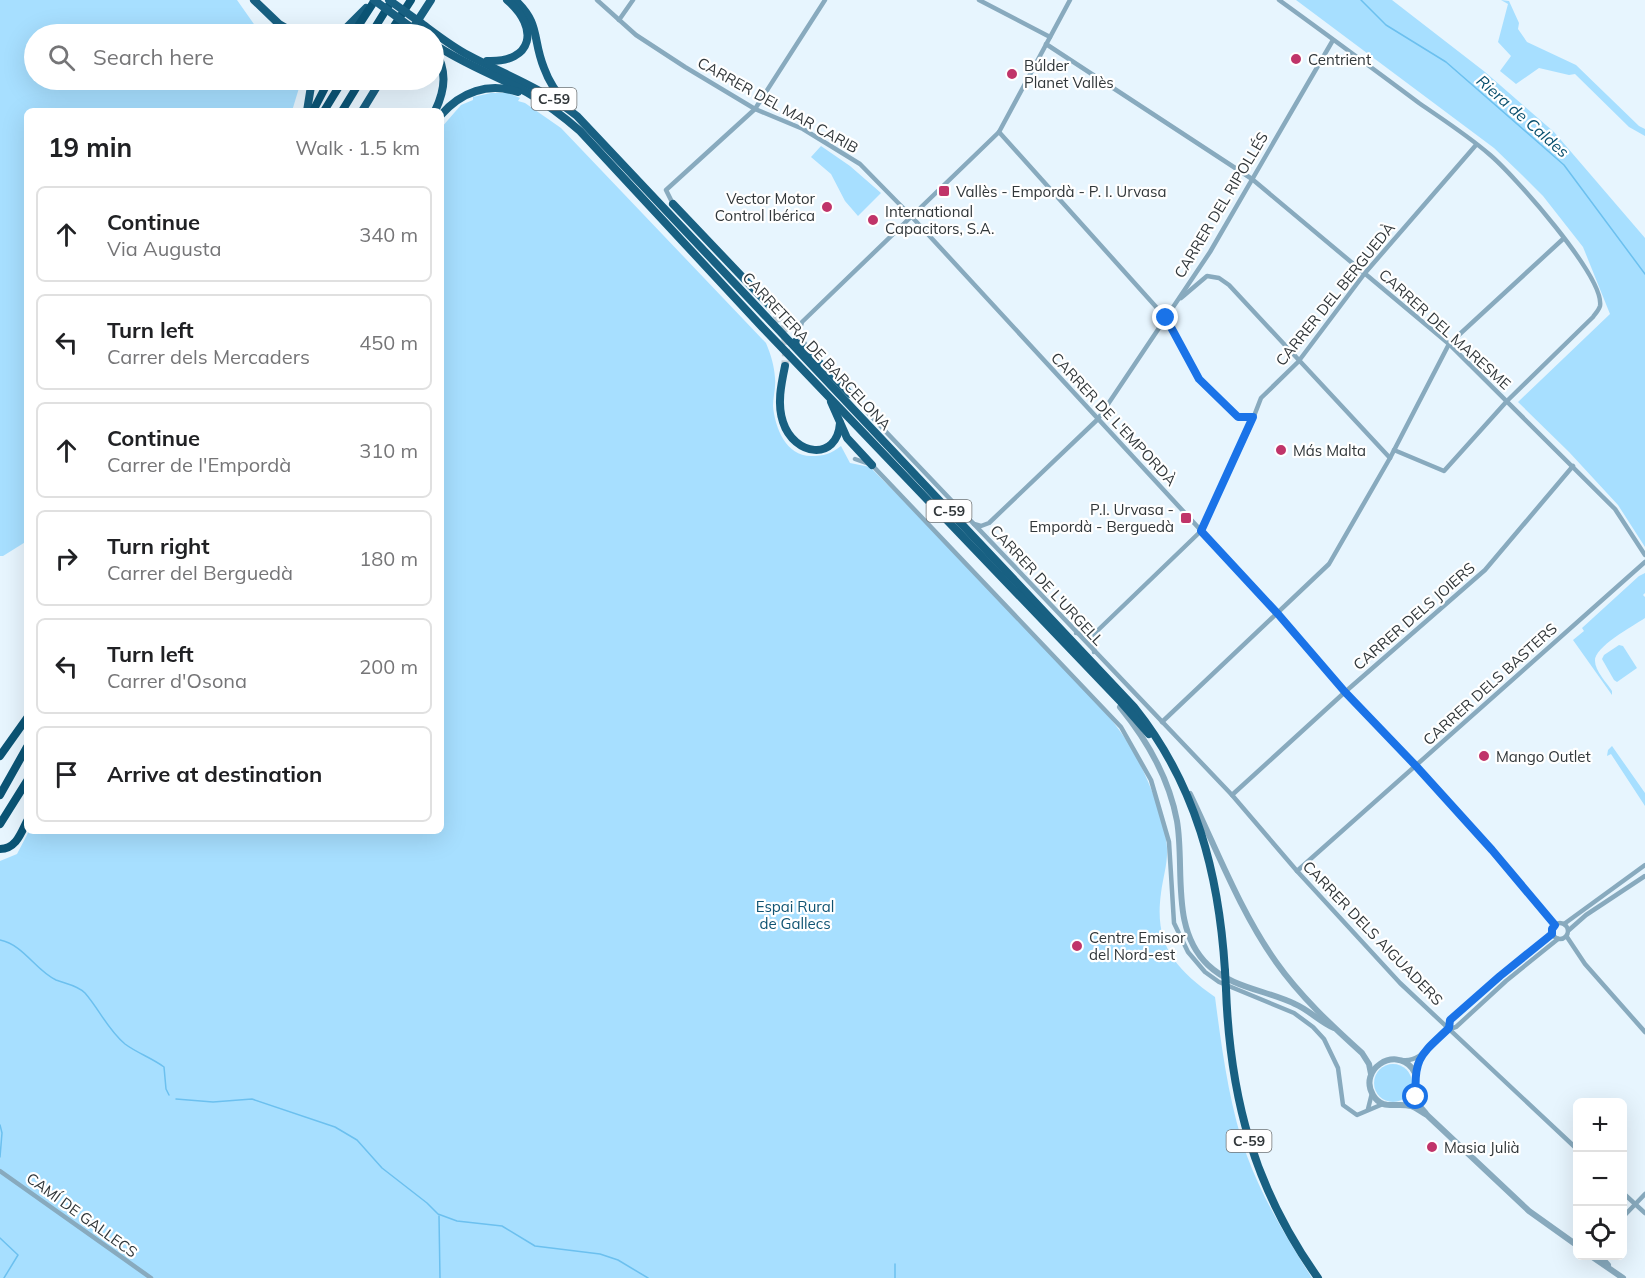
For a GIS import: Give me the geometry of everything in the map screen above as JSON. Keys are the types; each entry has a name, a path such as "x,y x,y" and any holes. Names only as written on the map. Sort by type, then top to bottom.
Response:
{"highway":[{"path":"249,0 273,24"},
{"path":"254,0 279,24"},
{"path":"374,0 404,24"},
{"path":"352,24 374,0"},
{"path":"359,24 374,0"},
{"path":"377,24 391,0"},
{"name":"CARRETERA DE BARCELONA","path":"391,0 422,24"},
{"path":"395,24 411,0"},
{"path":"480,61 506,61 521,51 526,43 528,32 526,22 517,8 507,0"},
{"path":"515,0 531,20 541,61 550,82 565,101 609,143 615,155"},
{"path":"420,24 431,1"},
{"name":"CARRETERA DE BARCELONA","path":"444,39 480,61 521,79 577,116 1115,686 1144,720 1174,764 1201,831 1214,879 1222,926 1231,1064 1247,1135 1276,1209 1318,1278"},
{"name":"CARRETERA DE BARCELONA","path":"444,51 539,99 580,131 754,318 1121,702 1177,775"},
{"path":"444,112 458,100 481,89 505,88 539,99"},
{"path":"308,108 311,90"},
{"path":"315,108 324,90"},
{"path":"326,108 337,90"},
{"path":"344,108 355,90"},
{"path":"364,108 375,90"},
{"path":"436,108 443,90"},
{"path":"673,204 769,305"},
{"path":"777,328 812,355 850,393"},
{"path":"785,366 780,396 781,413 794,441 806,449 828,446 837,436 840,423"},
{"path":"820,387 836,410 840,423 852,444 872,465"},
{"path":"0,756 24,722"},
{"path":"0,795 24,752"},
{"path":"0,824 24,786"},
{"path":"0,849 14,844 24,826"}],"street":[{"name":"CARRER DEL MAR CARIB","path":"597,0 636,35 685,67 755,109 803,129 860,164 912,217"},
{"path":"619,20 633,0"},
{"path":"673,204 666,190 755,109 825,0"},
{"path":"980,0 1050,37"},
{"path":"912,217 999,132 1070,0"},
{"path":"1279,0 1488,153 1528,192 1563,239 1572,247 1596,288 1600,304 1593,317 1507,400 1444,471 1394,450"},
{"name":"CARRER DEL RIPOLLÉS","path":"973,524 989,523 1098,419 1210,252 1333,40"},
{"name":"CARRER DEL MARESME","path":"1046,44 1252,179 1449,344 1615,509 1645,555"},
{"path":"999,132 1166,318 1199,379 1238,417 1253,417"},
{"name":"CARRER DEL BERGUEDÀ","path":"1095,633 1201,531 1261,398 1298,362 1365,273 1476,146"},
{"name":"CARRER DE L'URGELL","path":"912,217 805,319 799,330 801,340 1162,722"},
{"name":"CARRER DE L'EMPORDÀ","path":"912,217 1278,614 1345,692 1492,850 1555,925"},
{"path":"1162,722 1329,564 1390,458 1449,344 1563,239"},
{"path":"1176,301 1207,276 1219,278 1229,285 1298,362 1390,458"},
{"path":"855,459 872,465 1121,727 1151,780 1169,842 1174,924 1188,952 1205,972 1220,982 1294,1013 1313,1027 1324,1039 1338,1068 1343,1105 1357,1115 1383,1104 1413,1107 1427,1115"},
{"name":"CARRER DELS JOIERS","path":"1232,795 1345,692 1485,570 1573,466"},
{"name":"CARRER DELS BASTERS","path":"1297,872 1645,562"},
{"path":"1076,633 1095,633 1094,652"},
{"path":"1095,677 1138,730 1164,778 1177,820 1184,921 1190,940 1200,957 1220,976 1295,1004 1334,1028"},
{"name":"CARRER DELS AIGUADERS","path":"1162,722 1232,795 1297,872 1400,983 1573,1145"},
{"path":"1174,764 1258,934 1277,964 1302,995 1362,1053 1369,1064 1372,1093 1368,1109"},
{"path":"1449,1028 1450,1020 1552,934 1555,925 1564,924 1645,865"},
{"path":"1645,876 1586,915 1569,930 1567,937 1585,964 1645,1032"},
{"path":"1564,924 1569,930"},
{"path":"1552,934 1558,939"},
{"path":"1567,937 1558,939 1506,981 1456,1027 1449,1028 1424,1053 1417,1063 1415,1090 1417,1100 1427,1115 1529,1211 1573,1242"},
{"path":"1362,1053 1383,1062"},
{"path":"1371,1075 1375,1067 1383,1062 1409,1061 1424,1053"},
{"path":"1399,1060 1409,1066 1416,1076"},
{"path":"1400,1105 1410,1099 1415,1090"},
{"path":"1372,1093 1383,1104"},
{"name":"CAMÍ DE GALLECS","path":"0,1171 151,1278"},
{"path":"1627,1213 1645,1194"},
{"path":"1627,1196 1645,1213"},
{"path":"1597,1260 1623,1278"},
{"path":"1603,1260 1612,1270"}],"green space":[{"path":"0,0 237,0 254,24 24,24 24,90 298,90 293,108 24,108 24,543 0,556"},
{"path":"1296,0 1392,0 1485,72 1554,132 1645,238 1645,547 1618,505 1518,402 1610,314 1583,247 1543,196 1494,148"},
{"path":"1501,0 1509,1 1519,23 1518,29 1527,42 1576,65 1639,126 1645,129 1645,136 1629,127 1575,74 1569,75 1539,68 1516,84 1500,71 1511,56 1498,42 1508,4"},
{"name":"Espai Rural de Gallecs","path":"491,93 508,93 520,98 518,101 525,103 561,128 766,343 775,373 773,406 776,423 789,446 802,455 820,456 841,446 850,463 870,467 1082,687 1120,731 1143,771 1164,827 1167,853 1160,911 1164,941 1178,965 1188,976 1215,997 1231,1097 1247,1156 1260,1188 1312,1278 0,1278 0,861 17,854 27,834 444,834 444,125 461,105 473,100 473,97"},
{"path":"821,146 850,166 881,193 858,216 845,201 831,174 811,157"},
{"path":"1645,573 1645,593 1643,595 1645,597 1645,618 1607,643 1596,655 1597,669 1612,691 1612,695 1573,640 1584,631 1582,628"},
{"path":"1619,645 1623,646 1637,668 1617,682 1602,659 1604,655"},
{"path":"1612,746 1645,793 1645,806 1611,754 1607,756"},
{"path":"1393,1064 1407,1069 1412,1083 1407,1097 1393,1102 1379,1097 1374,1083 1379,1069"}],"waterway":[{"name":"Riera de Caldes","path":"1361,0 1386,25 1446,62 1564,165 1645,274"},
{"path":"0,940 23,952 49,976 82,990 125,1044 164,1067 166,1089 169,1095"},
{"path":"176,1099 213,1102 252,1099 335,1127 357,1140 382,1168 438,1214 457,1221 502,1226 535,1246 600,1254 618,1260 648,1278"},
{"path":"0,1125 2,1133 0,1157"},
{"path":"439,1216 440,1278"},
{"path":"0,1238 18,1255 4,1278"},
{"path":"895,1264 895,1278"}],"tunnel":[{"path":"769,305 779,319 784,333 785,366"}],"place":[{"name":"Centrient","path":"1296,59"},
{"name":"Búlder Planet Vallès","path":"1012,74"},
{"name":"Vallès - Empordà - P. I. Urvasa","path":"944,191"},
{"name":"Vector Motor Control Ibérica","path":"827,207"},
{"name":"International Capacitors, S.A.","path":"873,220"},
{"name":"Más Malta","path":"1281,450"},
{"name":"P.I. Urvasa - Empordà - Berguedà","path":"1186,518"},
{"name":"Mango Outlet","path":"1484,756"},
{"name":"Centre Emisor del Nord-est","path":"1077,946"},
{"name":"Masia Julià","path":"1432,1147"}],"route":[{"path":"1166,318 1199,379 1238,417 1253,417 1201,531 1278,614 1345,692 1492,850 1555,925 1552,934 1450,1020 1449,1028 1417,1063 1416,1097"}]}
